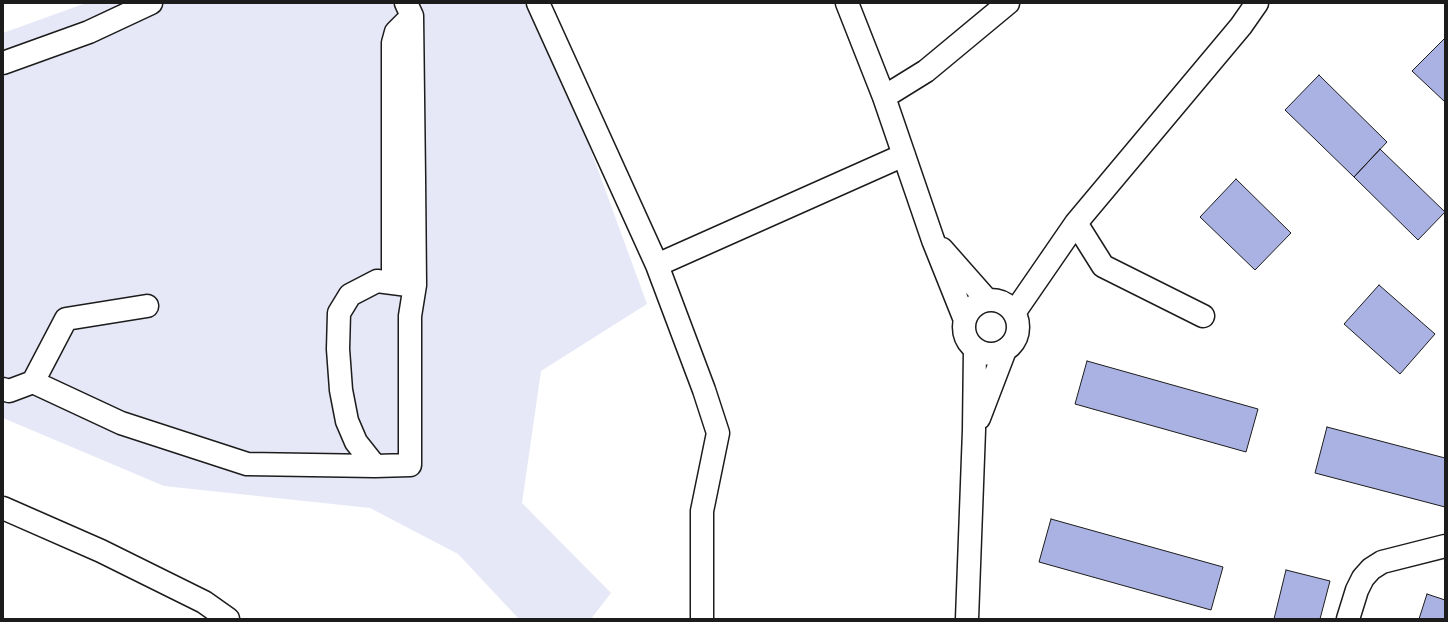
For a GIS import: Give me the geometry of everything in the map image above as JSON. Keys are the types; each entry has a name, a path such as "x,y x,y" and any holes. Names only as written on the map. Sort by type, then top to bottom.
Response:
{"street":[{"path":"3,63 89,32 151,3"},
{"path":"538,3 657,265 704,390 718,433 702,511 702,619"},
{"path":"847,3 884,97 933,240 964,320 964,331 967,341 975,349 984,353 995,354 1005,350 1013,343 1017,333 1018,323 1014,313 1007,305 997,300 987,300 977,304 969,311 964,320"},
{"path":"884,97 926,71 1008,3"},
{"path":"1241,26 1256,3"},
{"path":"1014,313 1076,222 1241,26 1264,3"},
{"path":"393,283 393,43 396,32 409,10"},
{"path":"33,382 121,423 247,464 375,466 410,465 410,316 415,286 409,10"},
{"path":"657,265 904,155"},
{"path":"1076,222 1103,266 1203,316"},
{"path":"933,240 987,300"},
{"path":"375,466 356,442 347,421 341,390 338,349 339,313 350,295 377,281 415,286"},
{"path":"3,389 9,391 33,382 66,319 147,306"},
{"path":"967,619 974,430 975,349"},
{"path":"974,430 1005,350"},
{"path":"3,508 101,551 204,602 228,619"},
{"path":"1348,619 1357,590 1363,578 1371,569 1382,562 1445,546"}],"shaded area":[{"path":"86,3 537,3 647,304 541,371 522,503 611,593 591,619 519,619 458,554 370,508 164,486 3,418 3,33"}],"building":[{"path":"1445,38 1445,102 1412,71"},
{"path":"1319,75 1387,142 1354,177 1285,110"},
{"path":"1380,149 1445,212 1418,240 1354,177"},
{"path":"1236,179 1291,233 1255,270 1200,217"},
{"path":"1379,285 1435,334 1400,374 1344,324"},
{"path":"1087,361 1258,409 1246,452 1075,404"},
{"path":"1327,427 1445,458 1445,507 1315,473"},
{"path":"1051,519 1223,567 1211,610 1039,562"},
{"path":"1286,570 1330,581 1320,619 1274,619"},
{"path":"1427,594 1445,600 1445,619 1419,619"}]}
